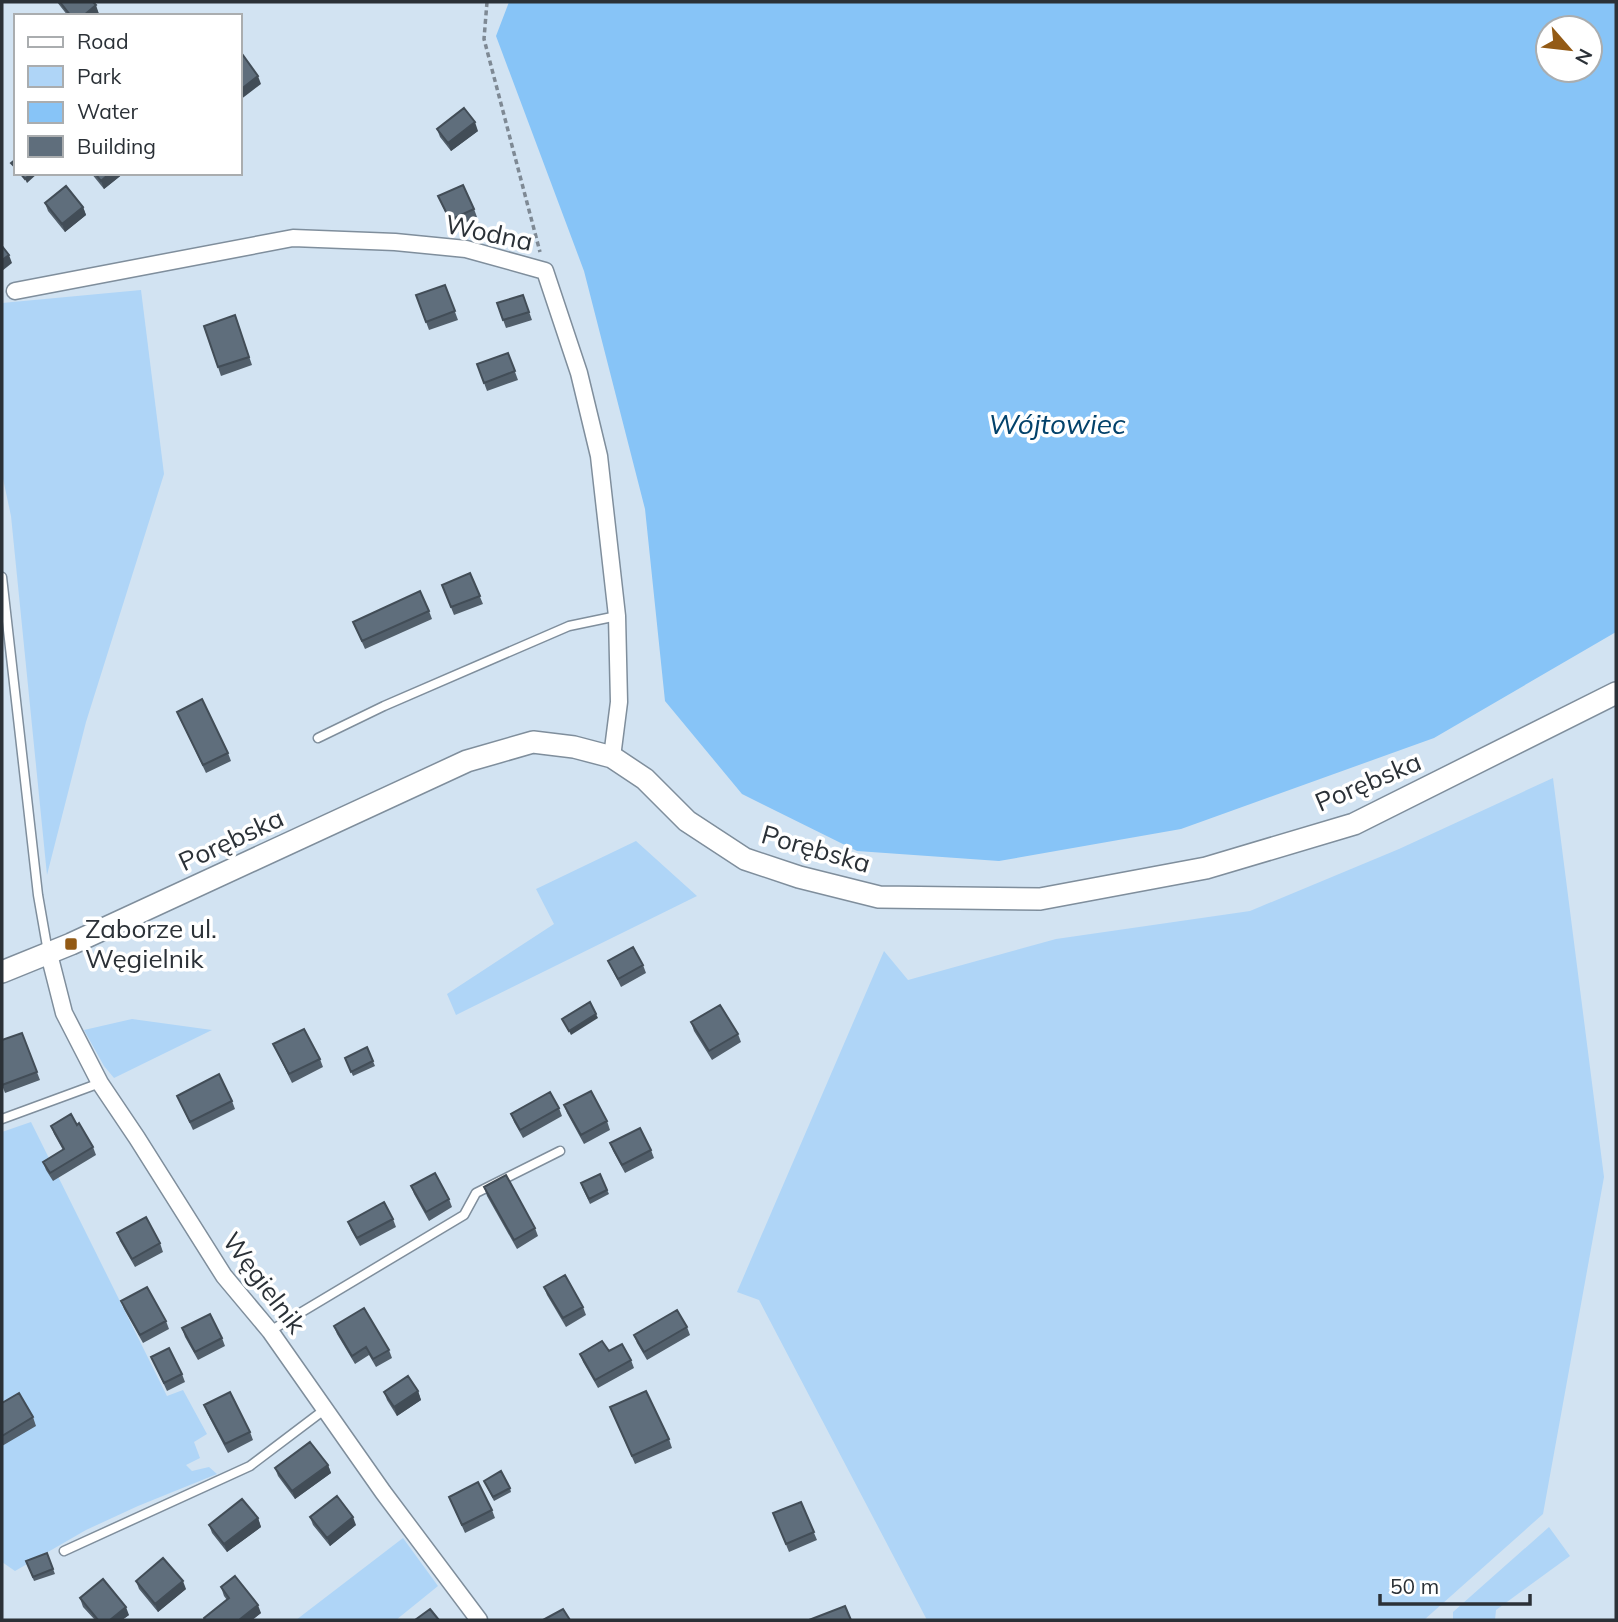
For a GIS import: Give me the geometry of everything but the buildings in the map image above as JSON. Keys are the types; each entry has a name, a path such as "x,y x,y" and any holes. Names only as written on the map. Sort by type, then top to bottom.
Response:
{"street":[{"name":"Wodna","path":"15,291 293,239 395,242 466,249 545,271 579,373 599,457 617,616 619,702 612,757"},
{"name":"Porębska","path":"2,972 49,954 467,761 533,742 574,747 612,757 645,779 687,821 745,859 799,877 879,897 1040,899 1206,868 1354,824 1616,693"},
{"name":"Węgielnik","path":"49,954 64,1013 100,1083 224,1276 270,1331 406,1524 479,1620"}],"lane":[{"path":"2,577 38,895 49,954"},
{"path":"317,738 569,626 617,616"},
{"path":"2,1119 100,1083"},
{"path":"270,1331 464,1214 476,1193 560,1151"},
{"path":"64,1551 250,1466 324,1410"}],"path":[{"path":"487,2 484,38 545,271"}],"green space":[{"path":"141,290 164,474 86,722 47,875 11,516 2,474 2,303"},
{"path":"1553,778 1604,1177 1543,1514 1424,1620 927,1620 759,1300 737,1292 884,951 908,980 1056,939 1250,911 1399,849"},
{"path":"636,841 697,896 456,1015 447,994 554,924 536,889"},
{"path":"132,1019 212,1030 114,1078 104,1066 84,1030"},
{"path":"31,1122 167,1396 183,1390 207,1434 194,1442 200,1458 186,1465 192,1471 209,1467 217,1474 86,1530 15,1571 2,1562 2,1132"},
{"path":"1549,1527 1570,1556 1496,1610 1495,1620 1453,1620 1453,1612"},
{"path":"403,1538 438,1586 396,1620 296,1620"}],"water":[{"name":"Wójtowiec","path":"509,2 1616,2 1616,632 1434,738 1181,829 999,861 857,851 742,794 665,701 645,509 584,271 496,36"}],"place":[{"name":"Zaborze ul. Węgielnik","path":"71,944"}]}
